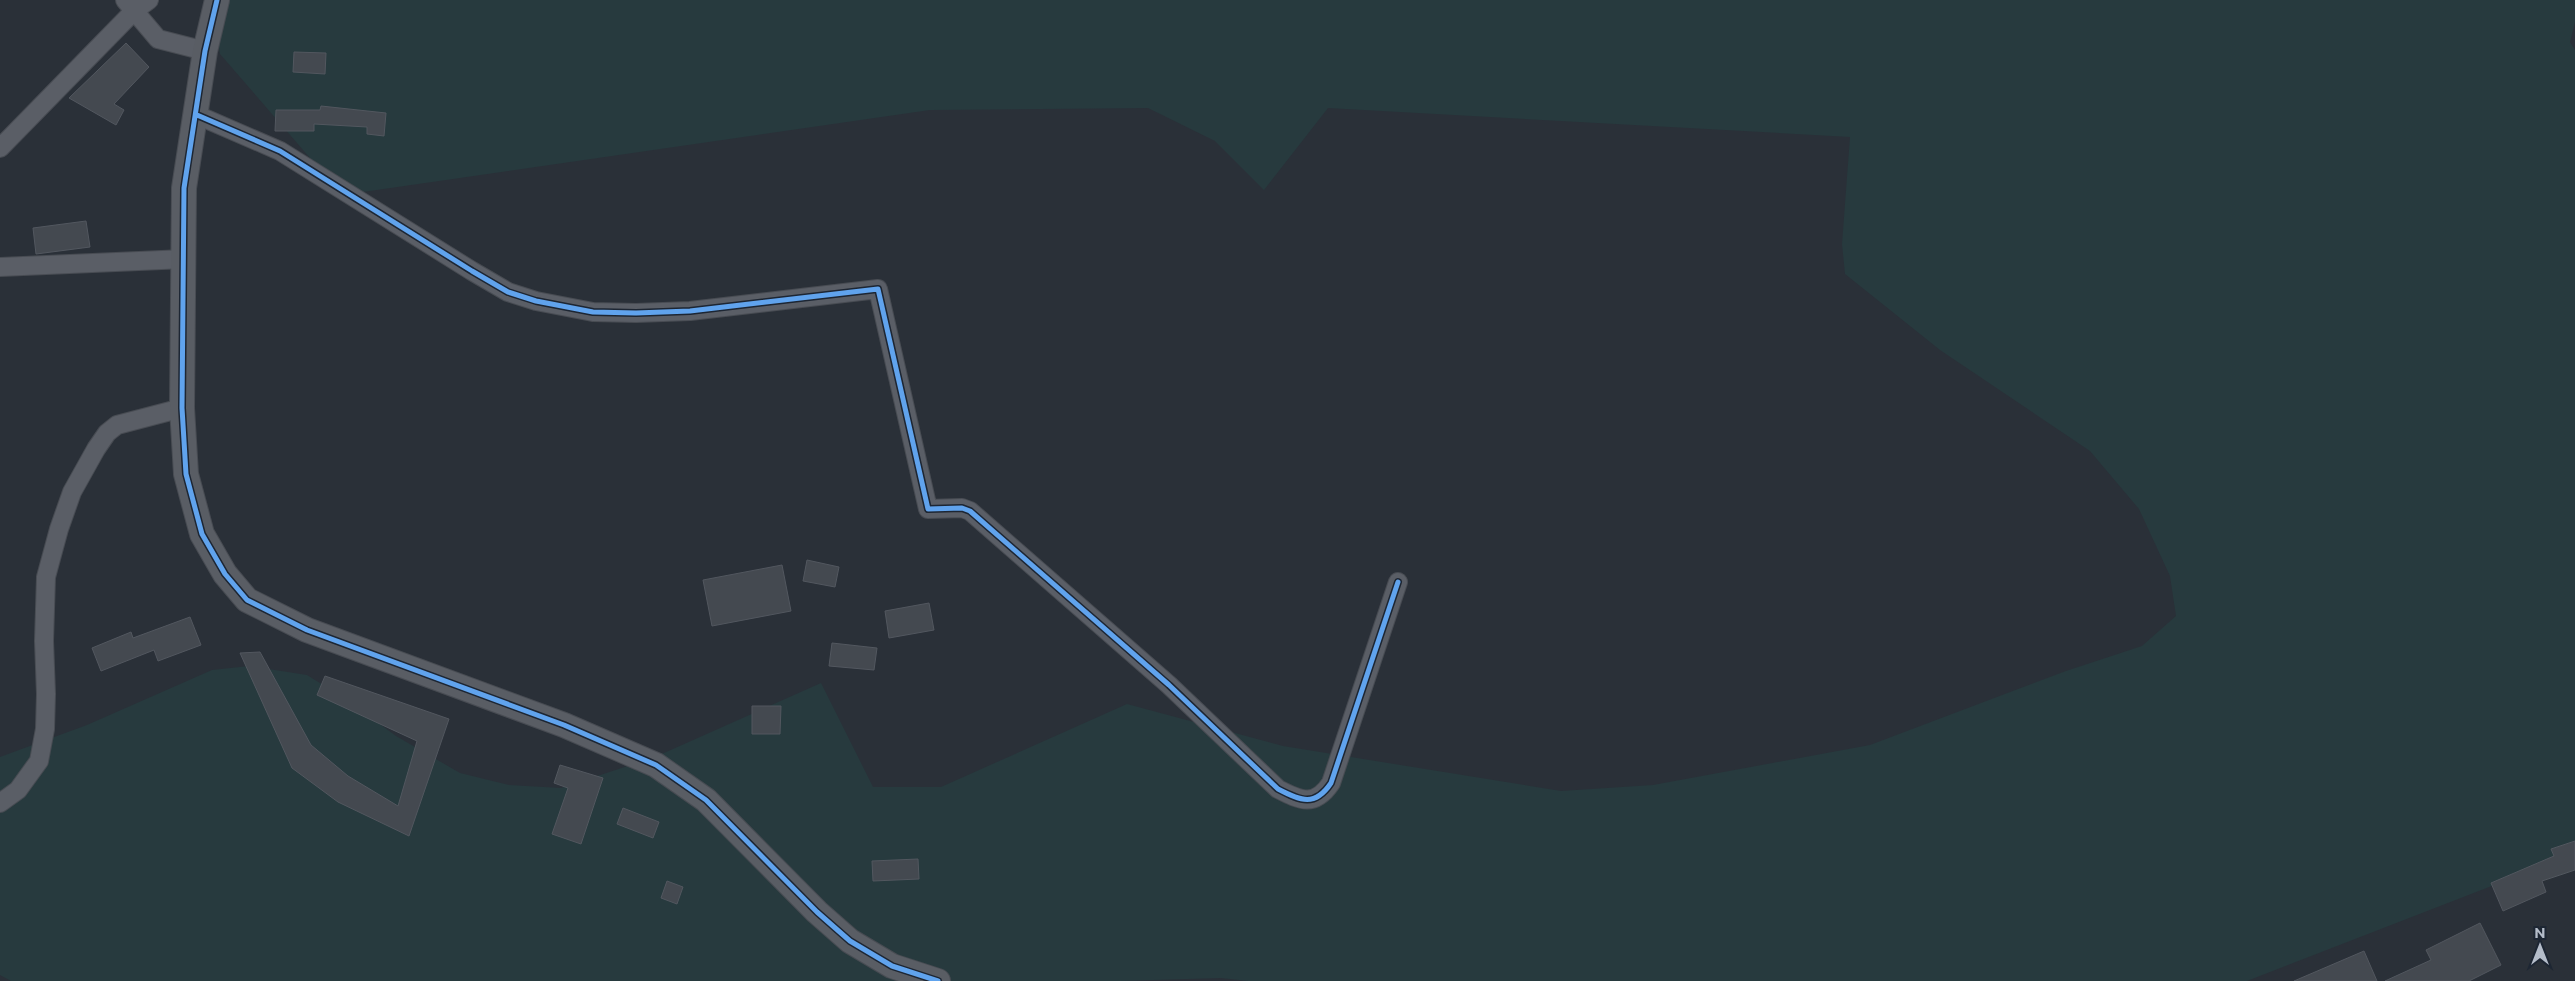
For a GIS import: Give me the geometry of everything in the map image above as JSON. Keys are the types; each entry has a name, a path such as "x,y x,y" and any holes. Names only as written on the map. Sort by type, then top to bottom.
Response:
{"street":[{"path":"0,148 130,6 149,0"},
{"path":"217,0 205,51 184,188 185,259 182,408 186,474 202,534 225,574 248,600 270,613 307,630 496,702 564,725 656,765 706,800 818,912 850,941 892,966 938,981"},
{"path":"130,6 158,39 205,51"},
{"path":"196,115 280,151 472,271 508,292 536,301 593,312 636,314 690,311 878,289 928,509 962,508 970,511 1169,685 1278,789 1298,799 1315,799 1323,795 1331,783 1398,582"},
{"path":"0,267 185,259"},
{"path":"0,803 18,790 39,761 45,728 44,641 46,576 72,492 96,449 107,433 117,424 182,408"}],"green space":[{"path":"211,0 2575,0 2575,22 2570,42 2575,50 2575,851 2569,856 2247,981 1248,981 1221,978 1121,981 11,981 0,975 0,757 87,725 212,670 249,666 307,675 347,700 396,736 460,773 509,785 561,788 655,757 821,683 873,787 941,787 1127,704 1283,746 1561,791 1653,785 1870,745 2066,671 2142,646 2176,616 2170,576 2139,509 2090,451 1940,350 1845,274 1842,244 1850,137 1328,108 1264,190 1215,141 1148,108 930,110 342,195 220,54"}],"building":[{"path":"126,43 149,67 114,104 124,110 116,125 69,98"},
{"path":"294,52 326,53 325,74 293,72"},
{"path":"321,106 386,113 384,136 367,134 367,127 314,124 314,131 275,131 276,110 320,110"},
{"path":"86,221 90,247 36,254 33,228"},
{"path":"807,560 839,567 835,587 803,581"},
{"path":"782,565 791,611 712,626 703,580"},
{"path":"929,603 934,630 889,638 885,611"},
{"path":"190,617 201,645 158,661 154,650 101,671 92,648 131,632 133,638"},
{"path":"832,643 877,648 874,670 829,666"},
{"path":"260,652 311,745 348,776 398,806 417,741 317,695 325,676 449,719 409,836 338,802 292,768 240,653"},
{"path":"752,706 781,706 780,734 752,734"},
{"path":"560,765 603,778 581,844 552,834 568,788 554,783"},
{"path":"623,808 659,822 653,838 617,824"},
{"path":"2575,841 2575,870 2542,881 2546,892 2503,911 2491,883 2554,856 2551,849"},
{"path":"918,859 919,879 873,881 872,861"},
{"path":"667,881 683,887 677,904 661,898"},
{"path":"2480,923 2501,965 2469,981 2385,981 2431,960 2426,950"},
{"path":"2364,951 2377,981 2294,981"}],"cycle path":[{"path":"217,0 205,51 184,188 182,408 186,474 202,534 225,574 247,600 307,630 564,725 656,765 706,800 817,912 850,941 892,966 938,981"},
{"path":"197,115 280,151 472,271 508,292 536,301 593,312 636,313 690,311 878,289 928,509 962,508 970,511 1169,685 1278,789 1301,799 1313,799 1319,796 1331,783 1398,582"}]}
